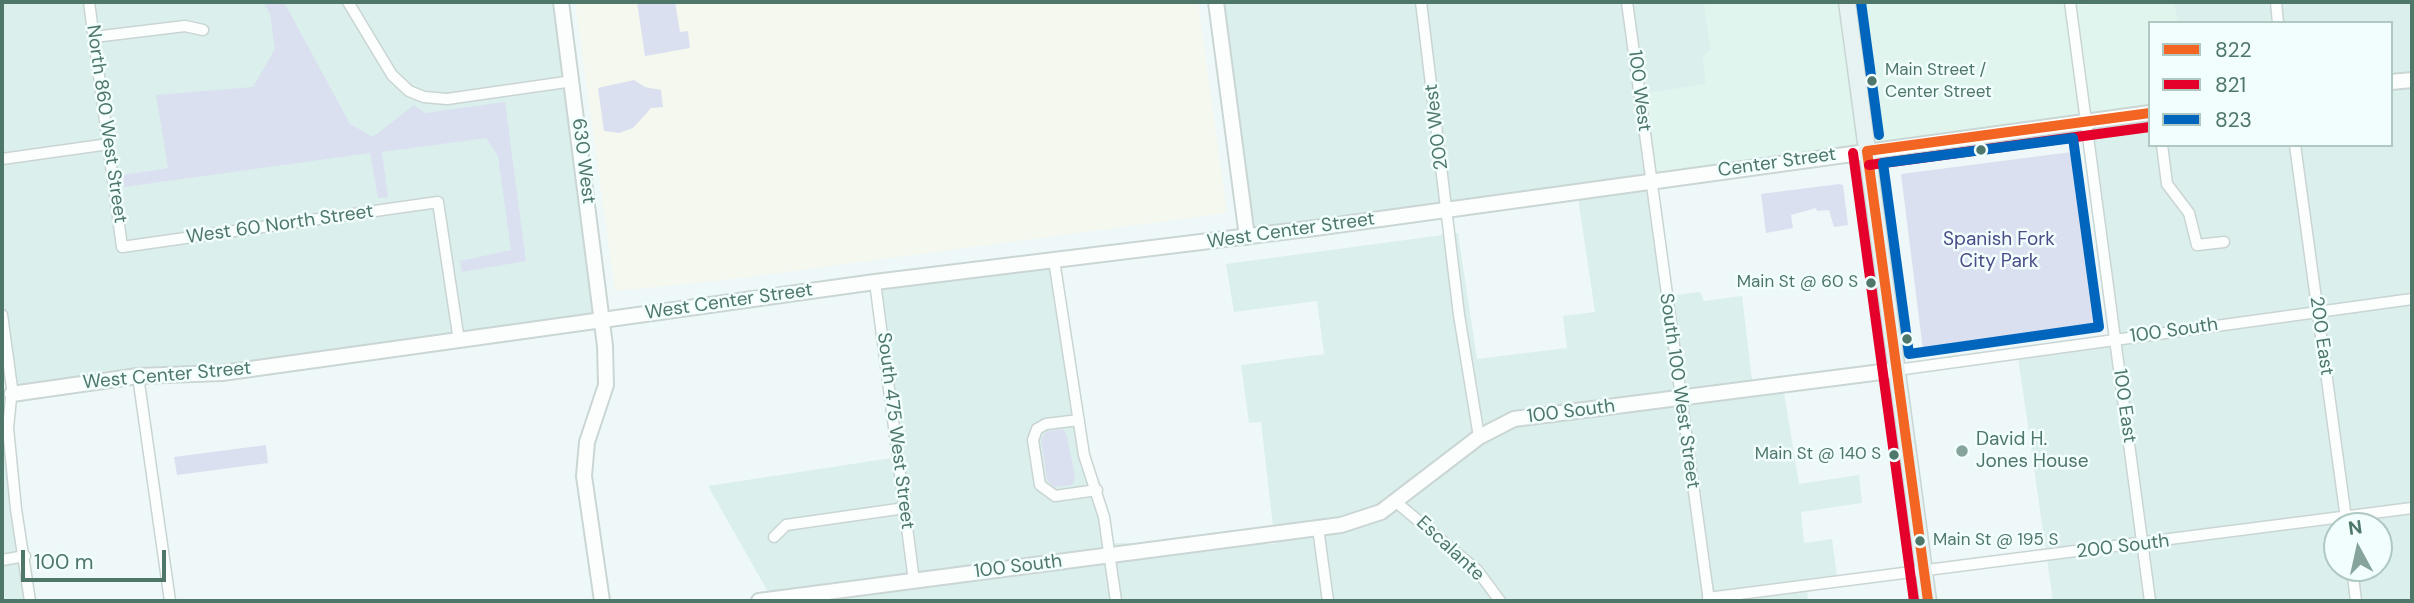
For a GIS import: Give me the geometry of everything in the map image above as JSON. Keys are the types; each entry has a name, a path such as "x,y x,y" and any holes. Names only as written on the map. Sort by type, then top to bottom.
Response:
{"main road":[{"path":"1847,2 1928,601"}],"street":[{"name":"North 860 West Street","path":"89,2 122,247"},
{"path":"348,2 392,75 416,94 447,99 573,81"},
{"name":"630 West","path":"561,2 603,320 606,385 587,442 584,476 603,601"},
{"path":"1216,2 1247,237"},
{"name":"200 West","path":"1421,2 1451,252 1479,437"},
{"name":"100 West","path":"1627,2 1650,180"},
{"name":"100 East","path":"2070,2 2150,601"},
{"path":"2276,2 2278,21"},
{"path":"94,37 185,26 203,30"},
{"path":"2393,82 2412,80"},
{"name":"Center Street","path":"1446,209 2148,113"},
{"path":"2,159 109,144"},
{"path":"2162,147 2167,184 2176,200 2189,213 2197,245 2224,243"},
{"name":"200 East","path":"2295,147 2345,512"},
{"name":"South 100 West Street","path":"1650,180 1708,600"},
{"name":"West 60 North Street","path":"122,247 438,202 459,341"},
{"name":"West Center Street","path":"12,394 138,376 222,373 875,282 1247,237 1446,209"},
{"path":"1054,260 1084,455 1104,517 1116,601"},
{"name":"South 475 West Street","path":"875,282 914,581"},
{"name":"100 South","path":"758,601 1318,528 1366,518 1396,502 1493,428 1534,415 1897,370 2412,299"},
{"path":"2,316 12,394 8,428 16,509 30,601"},
{"path":"138,376 170,601"},
{"path":"1079,420 1046,424 1037,429 1033,440 1040,485 1055,496 1097,490"},
{"name":"Escalante","path":"1396,502 1476,570 1500,601"},
{"path":"774,537 786,525 905,508"},
{"name":"200 South","path":"2393,512 2412,508"},
{"name":"200 South","path":"1708,600 2323,525"},
{"path":"1318,528 1328,601"},
{"path":"2,559 25,556"},
{"path":"2354,582 2356,601"}],"shaded area":[{"path":"2,2 561,2 603,320 12,394 2,333"},
{"path":"575,2 1198,2 1227,213 734,279 615,291"},
{"path":"1216,2 1704,2 1711,50 1703,56 1706,84 1640,95 1667,296 1700,292 1704,301 1742,296 1754,397 1784,393 1799,484 1859,475 1862,503 1801,512 1804,543 1832,539 1837,575 1806,579 1808,601 759,601 772,599 708,486 898,457 875,282 1054,260 1076,394 1107,543 1275,544 1261,422 1249,423 1241,365 1324,354 1317,301 1234,312 1226,264 1458,233 1477,359 1567,348 1563,316 1595,312 1577,191 1247,237"},
{"path":"1704,2 2070,2 2071,5 2174,2 2178,21 2148,21 2148,113 1650,180 1640,95 1706,84 1703,56 1711,50"},
{"path":"2174,2 2412,2 2412,78 2393,80 2393,21 2178,21"},
{"path":"2412,79 2412,601 2053,601 2018,357 2115,339 2085,122 2148,114 2148,147 2393,147 2393,81"},
{"path":"9,409 32,601 2,601 2,410"}],"green space":[{"path":"263,2 284,2 350,124 373,137 414,105 425,113 505,102 526,261 462,272 460,261 511,250 498,156 486,138 382,152 388,197 378,198 370,153 124,187 123,175 168,168 156,95 253,87 275,49 270,14"},
{"path":"637,2 675,2 680,32 688,31 690,48 645,56"},
{"path":"634,80 645,87 661,90 663,107 651,108 633,128 619,133 604,131 598,88"},
{"name":"Spanish Fork City Park","path":"2079,151 2098,327 1923,350 1901,174"},
{"path":"1843,185 1848,225 1834,227 1829,210 1817,211 1816,208 1791,215 1793,228 1766,233 1761,194"},
{"path":"1063,429 1067,436 1075,477 1072,485 1054,487 1047,480 1041,439 1047,431"},
{"path":"266,445 268,463 177,475 174,457"}],"transit line":[{"name":"823","path":"1861,2 1879,135"},
{"name":"822","path":"1867,151 2148,113"},
{"name":"821","path":"1869,165 2148,127"},
{"name":"823","path":"2073,138 2099,327 1909,354 1883,163 2073,138"},
{"name":"822","path":"1867,151 1928,601"},
{"name":"821","path":"1853,153 1914,601"}],"place":[{"name":"Main Street / Center Street","path":"1872,81"},
{"name":"Main St @ 60 S","path":"1871,283"},
{"name":"David H. Jones House","path":"1962,451"},
{"name":"Main St @ 140 S","path":"1894,455"},
{"name":"Main St @ 195 S","path":"1920,541"}]}
